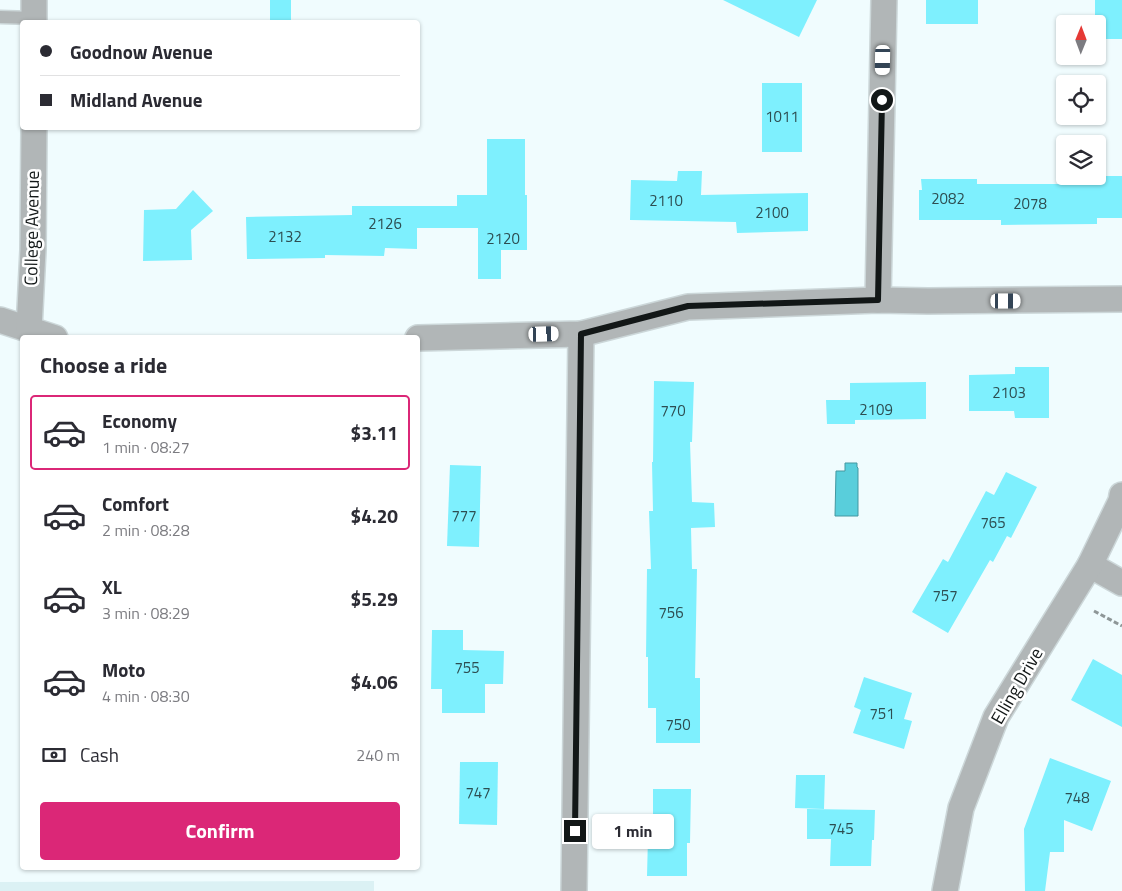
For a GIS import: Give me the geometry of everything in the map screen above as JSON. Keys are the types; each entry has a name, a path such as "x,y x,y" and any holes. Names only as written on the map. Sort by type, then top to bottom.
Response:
{"street":[{"path":"878,300 884,0"},
{"name":"College Avenue","path":"29,330 33,250 34,130"},
{"path":"420,338 581,334 688,306 878,300 928,302 1122,300"},
{"path":"0,320 45,335"},
{"path":"574,891 581,334"},
{"name":"Elling Drive","path":"945,891 962,808 996,717 1090,565 1122,496"},
{"path":"1090,565 1122,583"}],"lane":[{"path":"0,17 34,13"}],"path":[{"path":"1070,597 1122,626"}],"shaded area":[{"path":"374,881 374,891 0,891 0,882"}],"water":[{"path":"845,463 857,463 858,516 835,516 836,471 845,471"}],"building":[{"path":"270,0 291,0 291,20 270,20"},
{"path":"723,0 817,0 799,37"},
{"path":"926,0 978,0 978,24 926,24"},
{"path":"1095,0 1122,0 1122,39 1106,39 1106,15 1095,15"},
{"path":"762,83 802,83 802,152 762,152"},
{"path":"487,139 525,139 527,250 501,250 501,279 478,279 478,228 417,228 417,249 385,248 384,256 325,255 325,258 247,259 246,217 352,215 352,206 457,206 457,195 487,195"},
{"path":"678,171 702,171 701,195 808,193 808,231 737,233 736,222 630,220 631,180 677,181"},
{"path":"1106,176 1122,176 1122,218 1097,218 1097,224 1001,225 1001,220 919,220 919,190 922,190 921,179 977,179 977,184 1106,185"},
{"path":"193,190 213,211 191,230 192,260 143,261 144,210 176,209"},
{"path":"1015,367 1049,367 1049,418 1015,418 1014,411 969,411 969,375 1015,374"},
{"path":"654,381 694,382 692,442 690,442 692,502 714,503 715,527 691,528 692,569 697,569 695,678 700,678 700,743 656,743 656,708 648,708 648,657 646,657 647,569 651,569 649,511 653,511"},
{"path":"926,382 926,419 855,420 855,424 827,424 826,400 850,400 850,383"},
{"path":"450,465 481,466 479,547 447,546"},
{"path":"1006,472 1037,487 1011,538 1007,536 993,562 990,560 948,633 912,612 943,559 948,562 986,491 994,495"},
{"path":"432,630 463,630 463,650 504,651 503,684 485,684 485,713 442,713 442,689 431,689"},
{"path":"1093,659 1122,675 1122,727 1071,700"},
{"path":"864,677 912,693 904,719 912,721 904,749 853,733 861,710 854,707"},
{"path":"1050,758 1111,781 1092,831 1064,820 1064,852 1050,852 1045,891 1025,891 1024,829"},
{"path":"460,762 498,762 497,825 459,824"},
{"path":"796,775 825,775 824,809 795,808"},
{"path":"653,789 691,789 690,843 687,843 687,876 647,876 648,837 653,837"},
{"path":"807,809 875,810 871,866 830,866 831,839 807,839"}],"route":[{"path":"575,831 581,334 688,306 878,300 882,100"}]}
